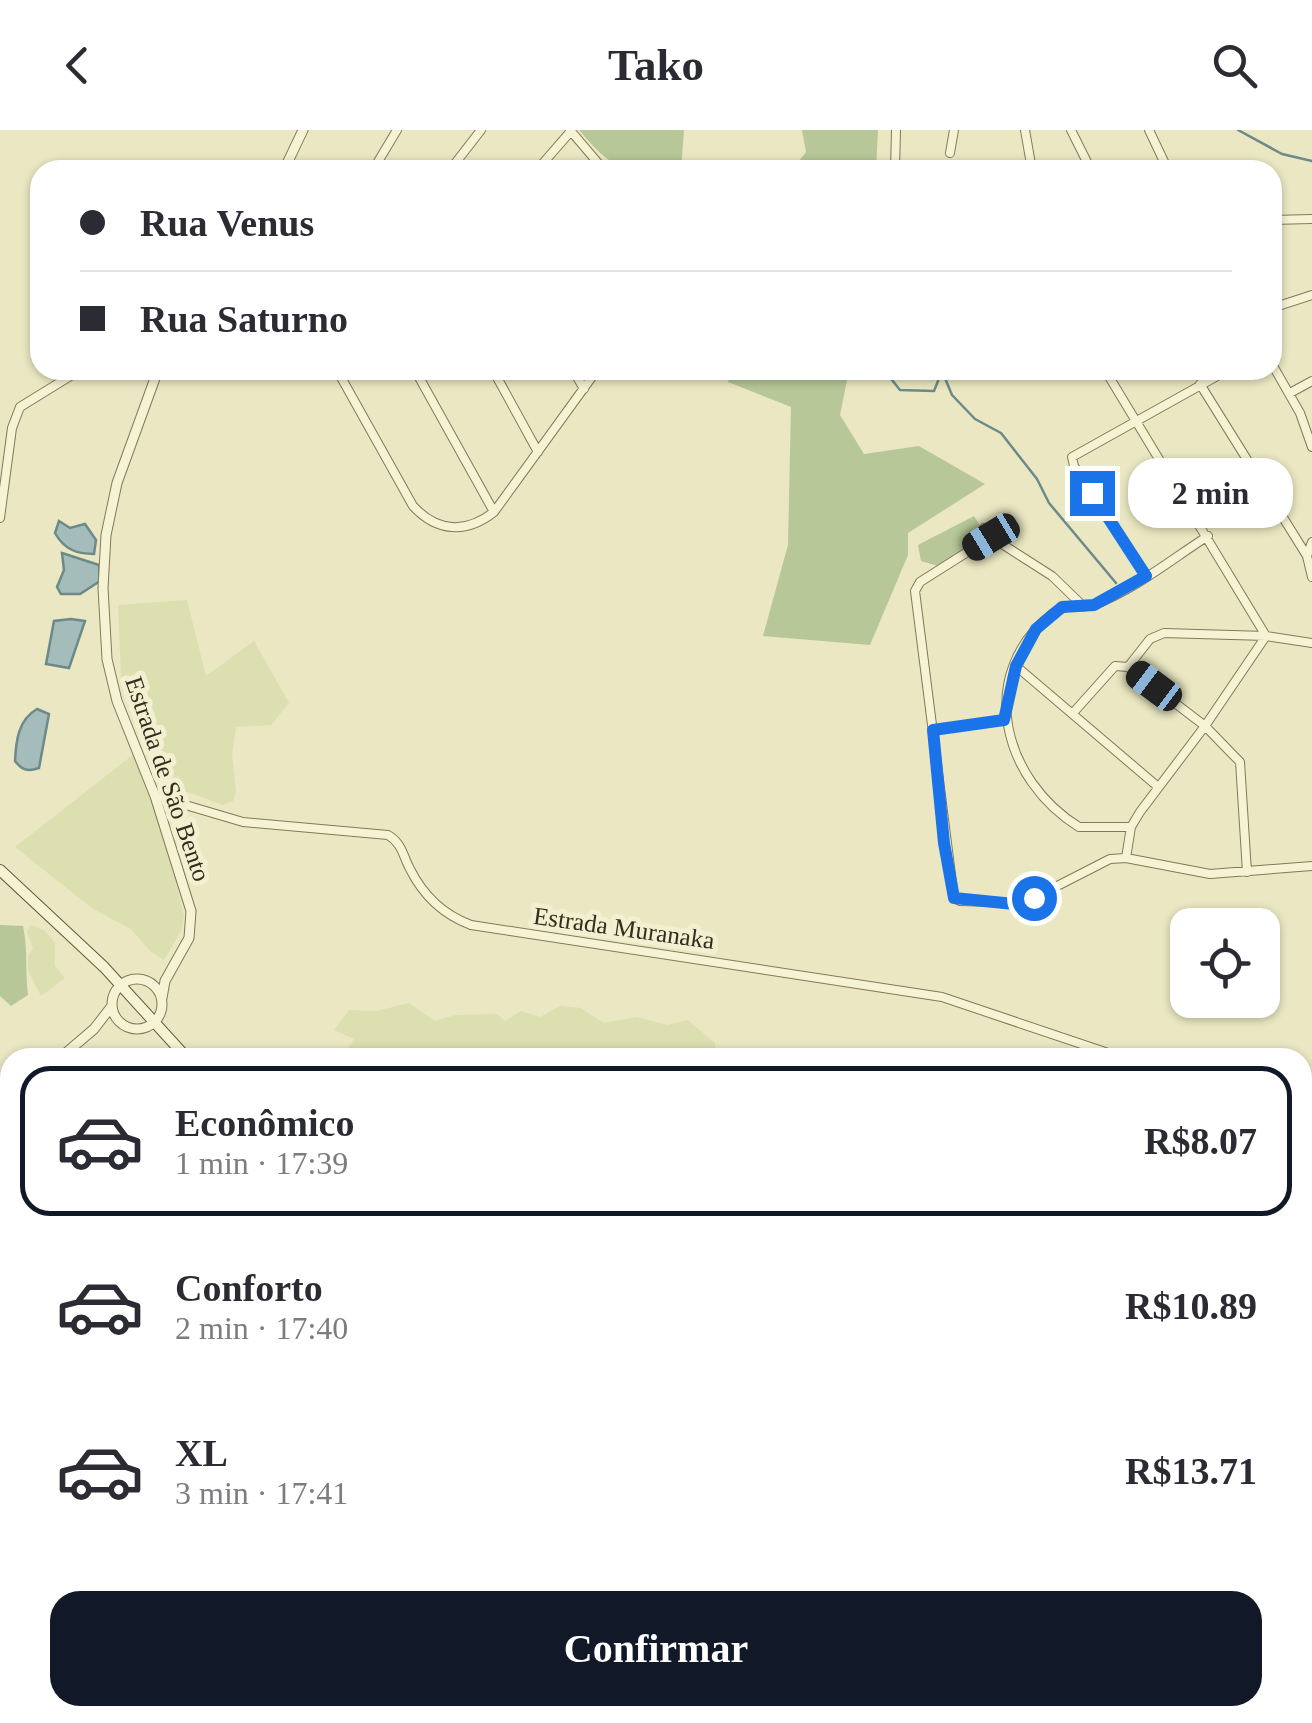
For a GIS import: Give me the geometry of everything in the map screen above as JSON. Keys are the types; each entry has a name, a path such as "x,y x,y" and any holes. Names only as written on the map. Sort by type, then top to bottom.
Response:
{"main road":[{"path":"0,870 120,984 178,1048"}],"street":[{"path":"289,160 303,130"},
{"path":"384,160 397,130"},
{"path":"458,160 481,130"},
{"path":"895,160 896,130"},
{"path":"950,153 954,130"},
{"path":"1025,130 1030,160"},
{"path":"1071,130 1086,160"},
{"path":"1149,130 1163,160"},
{"path":"546,160 571,131 596,160"},
{"path":"1282,220 1312,218"},
{"path":"1282,305 1312,295"},
{"path":"0,518 12,428 20,407 64,380"},
{"name":"Estrada de São Bento","path":"154,380 117,483 106,536 103,588 112,682 155,796 191,911 189,938 173,964 155,1022"},
{"path":"342,380 403,492 420,514 441,526 464,528 494,512 590,380"},
{"path":"421,380 494,512"},
{"path":"499,380 538,452"},
{"path":"579,380 584,389"},
{"path":"1111,380 1266,636"},
{"path":"1146,576 1072,459 1208,380"},
{"path":"1282,380 1310,428 1312,447"},
{"path":"1290,392 1312,381"},
{"path":"1200,384 1307,556 1312,577"},
{"path":"984,528 991,537 1052,576 1082,605"},
{"path":"1130,827 1089,830 1058,811 1020,764 1004,720 1016,666 1028,638 1062,607 1094,605 1208,536"},
{"path":"991,537 920,582 915,591 950,891 960,901 1024,903 1093,865 1126,858 1199,873 1312,866"},
{"path":"1307,556 1312,542"},
{"path":"1128,667 1150,639 1164,633 1266,636 1312,643"},
{"path":"1126,858 1130,827 1266,636"},
{"path":"1016,666 1158,786"},
{"path":"1073,712 1115,666 1128,667 1233,750 1240,762 1246,872"},
{"path":"933,730 1004,720"},
{"name":"Estrada Muranaka","path":"155,796 243,822 388,835 399,844 418,882 441,909 471,925 942,996 1094,1048"},
{"path":"149,981 173,964"},
{"path":"72,1048 94,1029 111,1006 120,984 134,978 149,981 162,998"},
{"path":"111,1006 124,1026"},
{"path":"94,1029 124,1026 140,1030 155,1022"}],"green space":[{"path":"579,130 684,130 682,160 609,160"},
{"path":"802,130 878,130 876,160 800,160 806,152"},
{"path":"847,380 840,415 864,454 919,446 985,484 908,533 908,555 870,645 763,636 788,545 791,407 728,382"},
{"path":"974,516 987,537 938,566 921,561 918,545"},
{"path":"187,600 206,676 254,641 289,703 271,725 236,727 232,755 236,791 233,801 223,805 169,785 121,676 118,605"},
{"path":"134,754 161,816 184,916 181,931 164,960 150,951 131,929 93,909 15,847"},
{"path":"0,925 23,926 25,935 28,995 11,1006 0,996"},
{"path":"31,925 44,930 55,943 55,966 65,978 41,996 28,970 28,956 33,949 27,931"},
{"path":"409,1003 435,1021 455,1015 497,1014 505,1021 521,1011 540,1017 560,1006 581,1008 604,1023 637,1017 667,1025 688,1020 715,1043 715,1048 348,1048 354,1039 334,1030 349,1010 377,1011"}],"water":[{"path":"59,521 70,528 85,524 96,540 94,554 76,552 62,543 55,533"},
{"path":"62,553 99,565 100,581 80,594 61,594 57,587 64,570"},
{"path":"54,621 85,621 69,668 46,664"},
{"path":"37,709 49,714 39,768 28,770 15,761 16,746 22,725"}],"waterway":[{"path":"1238,130 1282,154 1312,161"},
{"path":"892,380 900,390 934,391 938,380"},
{"path":"946,380 952,395 975,419 1001,433 1037,479 1049,503 1116,583"}],"route":[{"path":"1034,898 1014,904 954,898 939,804 933,730 1004,720 1016,666 1036,629 1068,604 1094,605 1146,576 1092,493"}]}
